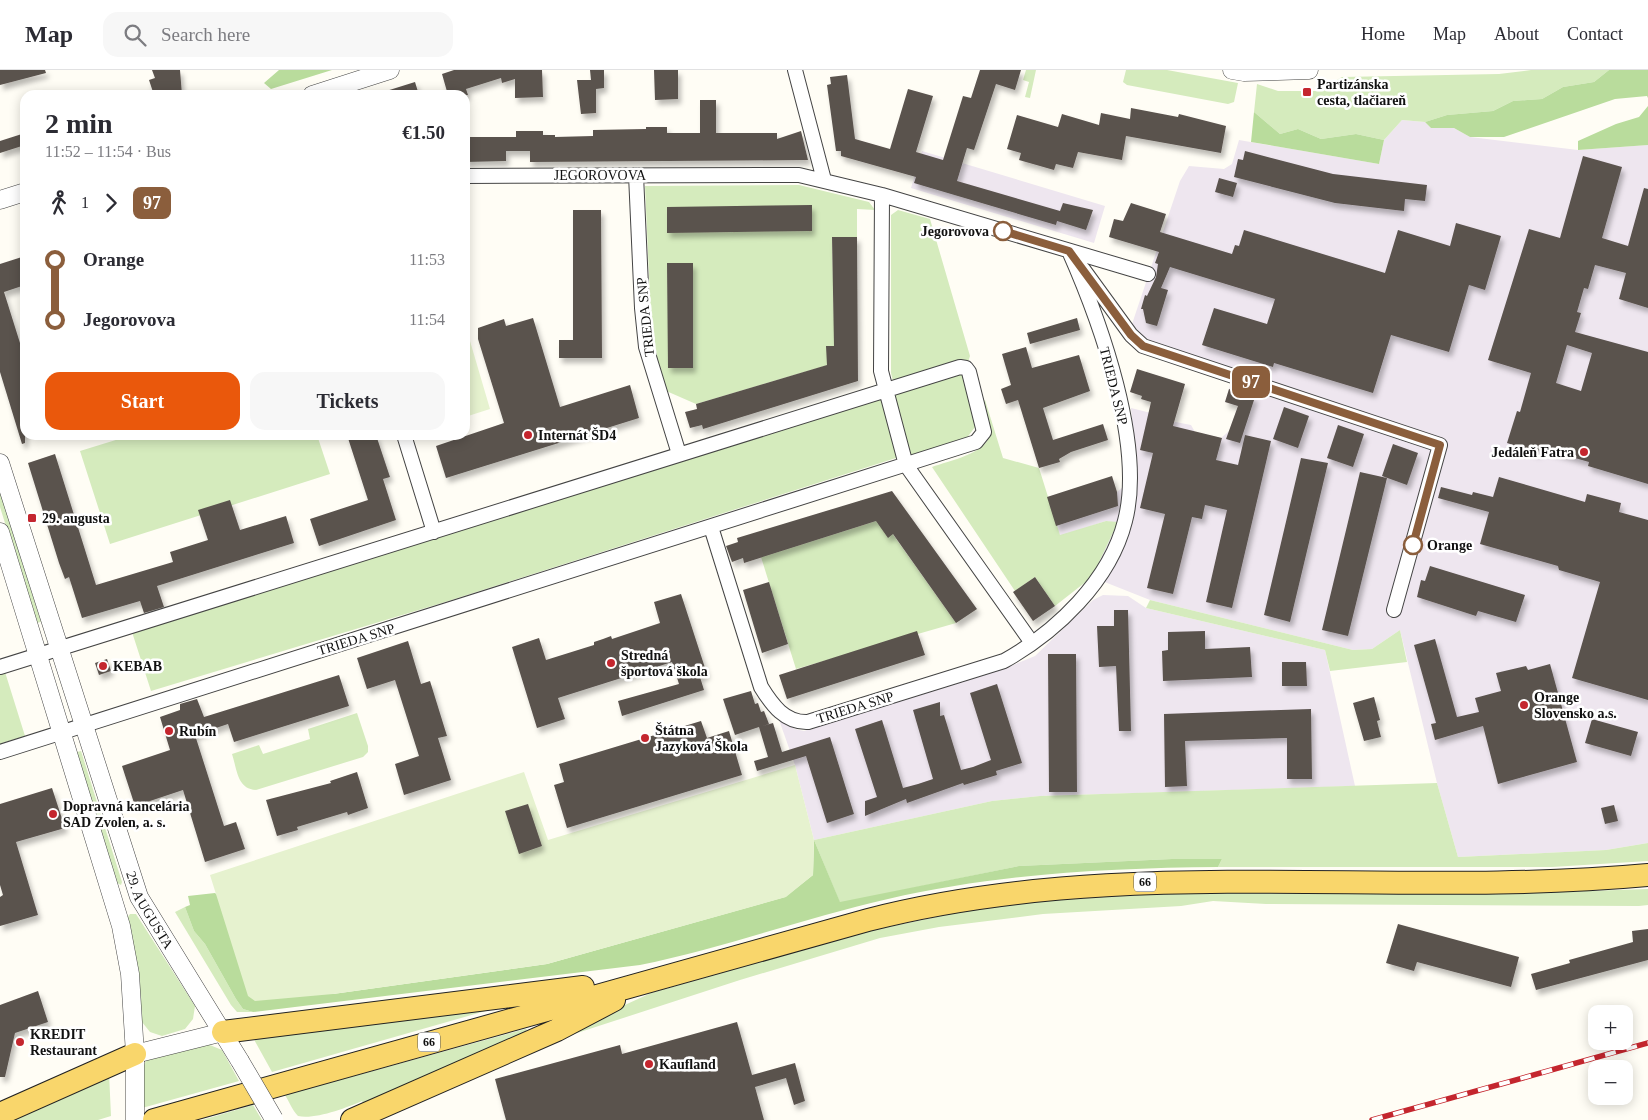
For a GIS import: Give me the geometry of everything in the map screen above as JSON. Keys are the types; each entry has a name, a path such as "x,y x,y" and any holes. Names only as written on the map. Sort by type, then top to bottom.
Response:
{"main road":[{"name":"66","path":"154,1120 901,911 1029,890 1178,881 1531,881 1648,875"},
{"path":"223,1032 654,979"},
{"path":"352,1120 557,1030 654,979"},
{"path":"0,1114 135,1054"}],"street":[{"path":"328,90 390,70"},
{"path":"795,70 824,180"},
{"path":"1232,70 1244,72 1309,70"},
{"name":"TRIEDA SNP","path":"636,175 642,308 646,347 679,454"},
{"name":"JEGOROVOVA","path":"470,176 799,175 882,195 1148,274"},
{"path":"0,200 20,194"},
{"path":"882,195 881,371 906,465 1032,643"},
{"path":"1069,251 1131,335 1143,346 1440,445 1394,610"},
{"name":"TRIEDA SNP","path":"711,527 761,687 775,706 790,720 808,722 1004,661 1032,643 1078,601 1107,565 1125,522 1130,496 1128,457 1120,396 1100,332 1069,251"},
{"name":"TRIEDA SNP","path":"0,667 960,367 966,368 968,372 983,424 984,432 976,442 61,731 0,752"},
{"path":"406,440 434,532"},
{"name":"29. AUGUSTA","path":"0,463 139,897 150,918 223,1032 274,1120"},
{"name":"29. AUGUSTA","path":"0,532 120,926 130,974 135,1054 135,1120"},
{"path":"135,1054 223,1032"}],"shaded area":[{"path":"1402,120 1425,122 1431,128 1454,128 1470,137 1578,150 1648,145 1648,843 1606,850 1458,857 1437,783 1400,630 1372,649 1353,650 1150,600 1092,577 1117,523 1106,521 1060,536 1052,512 1117,492 1136,476 1131,408 1151,413 1150,417 1191,425 1195,432 1221,438 1229,431 1238,406 1225,402 1235,370 1157,345 1143,336 1132,324 1180,181 1189,166 1224,169 1232,164 1239,140 1379,164 1384,140"},
{"path":"922,151 1105,206 1094,243 911,188"},
{"path":"1103,595 1128,596 1146,608 1325,650 1355,786 1040,796 992,801 814,840 795,765 778,717 795,729 804,731 1006,668 1035,656 1093,600"}],"green space":[{"path":"279,70 332,70 271,89 264,83"},
{"path":"1026,70 1036,70 1030,98 1025,97 1029,82 1023,80"},
{"path":"1126,70 1167,70 1238,83 1234,102 1228,104 1127,85 1123,82"},
{"path":"1531,70 1609,70 1594,82 1563,87 1542,99 1513,101 1493,111 1447,115 1425,122 1402,120 1384,140 1356,134 1321,139 1298,129 1280,134 1254,112 1257,84 1278,91 1317,91 1342,77 1499,74"},
{"path":"1609,70 1648,70 1648,98 1647,96 1615,99 1504,137 1470,137 1454,128 1431,128 1425,122 1447,115 1493,111 1513,101 1542,99 1563,87 1594,82"},
{"path":"1648,106 1648,145 1578,150 1578,141 1616,124 1639,117"},
{"path":"1254,112 1280,134 1298,129 1321,139 1356,134 1384,140 1379,164 1251,142"},
{"path":"799,185 869,202 875,210 857,209 857,237 832,237 835,363 696,404 664,390 652,341 645,186"},
{"path":"898,210 930,219 970,356 963,377 975,427 966,439 915,457 896,458 442,603 151,691 132,632 896,393 891,373 891,215"},
{"path":"470,341 490,409 470,415"},
{"path":"985,400 1003,458 1039,468 1060,535 1106,521 1118,522 1092,577 1055,606 1035,577 1015,591 932,467 967,455 983,446 988,440 990,429 982,402"},
{"path":"116,440 319,440 330,474 110,544 80,451"},
{"path":"0,490 41,622 36,623 0,507"},
{"path":"882,519 956,623 796,669 761,557"},
{"path":"1150,600 1353,650 1372,649 1400,630 1407,662 1330,671 1325,650 1146,608"},
{"path":"5,672 25,736 2,743 4,750 0,752 0,674"},
{"path":"357,713 368,746 368,752 363,757 256,790 250,789 241,782 232,754 259,745 263,754 310,739 308,729"},
{"path":"81,751 122,882 121,885 117,883 77,752"},
{"path":"795,765 814,840 813,875 786,897 547,964 333,994 255,1001 248,996 210,875 524,772 548,840"},
{"path":"1437,783 1458,857 1606,850 1648,843 1648,861 1552,867 1218,867 1222,859 1172,859 1019,866 840,903 814,840 992,801 1040,796"},
{"path":"814,840 840,902 1019,866 1172,859 1222,859 1218,867 1052,874 929,890 826,915 702,950 640,965 253,1012 243,1009 236,999 205,944 194,931 185,907 190,905 188,896 215,893 333,994 547,964 785,897 813,875"},
{"path":"1648,889 1648,905 1639,906 1266,904 1213,901 1181,906 1043,914 939,927 880,938 740,980 531,1048 651,993 864,932 970,910 1020,902 1166,893 1494,894"},
{"path":"185,907 194,931 205,944 236,999 243,1009 253,1012 237,1012 231,1005 175,912"},
{"path":"130,914 136,914 195,1006 193,1019 185,1029 162,1036 150,1032 142,1022 138,969 127,918"},
{"path":"517,1002 272,1072 251,1034"},
{"path":"527,1029 525,1032 364,1105 362,1101 339,1110 305,1117 298,1116 285,1095"},
{"path":"205,1043 222,1050 239,1081 142,1108 142,1076 147,1059"},
{"path":"109,1073 111,1116 98,1120 6,1120"},
{"path":"253,1105 262,1120 202,1120"}],"building":[{"path":"0,70 45,70 46,73 0,85"},
{"path":"152,70 180,70 182,90 152,90 149,80 155,78"},
{"path":"454,70 542,70 543,97 515,98 515,79 502,83 501,78 466,90 447,90 442,74"},
{"path":"590,70 604,70 604,88 596,89 596,113 581,114 577,80 591,80"},
{"path":"654,70 678,70 678,99 655,100"},
{"path":"980,70 1021,70 1015,90 996,84 974,150 967,148 957,181 1060,211 1063,203 1093,210 1086,230 1057,221 1056,225 914,183 916,177 841,156 841,151 836,151 827,85 831,84 830,77 847,75 855,139 890,149 908,89 933,96 916,152 943,160 963,96 971,98"},
{"path":"415,82 417,90 389,90"},
{"path":"700,100 716,100 716,133 777,133 777,139 801,131 808,160 530,162 530,151 506,151 506,161 470,162 470,137 516,137 516,131 543,131 543,135 555,135 555,137 593,136 593,130 667,127 667,133 700,133"},
{"path":"1131,108 1178,117 1179,114 1226,126 1221,153 1126,136 1122,160 1078,152 1073,168 1056,164 1054,170 1019,160 1021,153 1007,149 1017,115 1058,127 1062,114 1099,125 1101,113 1130,119"},
{"path":"20,135 20,147 0,153 0,141"},
{"path":"1245,151 1333,174 1427,185 1425,201 1405,199 1404,211 1335,203 1234,177 1238,159 1243,160"},
{"path":"1583,156 1622,167 1602,238 1628,246 1644,188 1648,189 1648,308 1619,299 1626,273 1595,265 1588,289 1584,288 1577,312 1581,313 1575,332 1648,352 1648,484 1588,466 1589,462 1540,448 1538,453 1507,443 1517,411 1520,412 1531,373 1488,360 1529,229 1560,238","holes":["1567,345 1592,353 1581,391 1556,383"]},
{"path":"1219,178 1237,183 1233,197 1215,192"},
{"path":"1131,203 1166,214 1160,232 1232,254 1235,245 1239,246 1244,230 1385,273 1398,230 1450,246 1456,223 1501,236 1485,290 1469,285 1449,352 1391,335 1373,393 1274,363 1273,367 1202,345 1214,308 1267,324 1275,299 1170,267 1161,288 1168,290 1157,326 1146,323 1143,309 1141,309 1145,295 1147,296 1156,277 1158,264 1155,263 1159,252 1109,237 1114,219 1123,221"},
{"path":"812,205 812,231 667,233 667,207"},
{"path":"573,210 601,210 602,358 559,358 559,340 573,340"},
{"path":"832,237 857,237 858,381 703,429 702,425 690,428 685,412 697,409 696,404 827,365 826,346 834,346"},
{"path":"20,258 20,287 4,292 20,343 20,437 0,372 0,264"},
{"path":"667,263 693,263 693,368 668,368"},
{"path":"533,318 560,407 630,385 639,418 446,478 436,446 454,440 470,440 470,434 504,423 478,339 478,328 504,319 506,326"},
{"path":"1077,318 1080,330 1030,344 1027,333"},
{"path":"1026,347 1032,368 1079,355 1090,391 1043,408 1053,440 1103,424 1108,440 1071,452 1059,459 1060,462 1039,468 1018,400 1006,404 1001,389 1011,385 1002,354"},
{"path":"1137,369 1185,384 1173,426 1222,438 1216,460 1238,465 1245,435 1271,441 1232,608 1206,602 1227,510 1205,505 1202,519 1192,517 1173,594 1147,588 1165,514 1140,508 1153,453 1140,450 1151,402 1141,399 1142,396 1130,392"},
{"path":"1229,389 1255,397 1240,443 1226,439 1238,406 1225,402"},
{"path":"1284,407 1309,416 1298,448 1273,439"},
{"path":"1338,425 1364,434 1353,467 1327,458"},
{"path":"349,440 378,440 390,477 383,479 396,520 319,546 310,519 368,500"},
{"path":"1393,444 1418,453 1407,485 1382,476"},
{"path":"55,454 96,585 173,562 170,552 208,540 198,510 230,500 240,530 286,516 294,543 157,586 164,607 144,613 140,601 82,618 69,577 65,579 59,563 28,463"},
{"path":"1301,458 1328,463 1290,622 1264,615"},
{"path":"1360,472 1387,478 1348,636 1322,630"},
{"path":"1112,476 1117,492 1118,506 1056,526 1047,497"},
{"path":"1499,477 1585,502 1587,494 1621,503 1619,512 1648,520 1648,700 1572,678 1600,582 1559,570 1558,566 1480,544 1489,512 1438,498 1441,487 1472,495 1473,492 1493,497"},
{"path":"892,491 977,609 956,623 893,534 888,538 876,521 744,563 743,558 732,562 726,546 738,542 737,538"},
{"path":"1430,566 1525,595 1516,622 1478,611 1476,616 1417,597 1421,580 1425,581"},
{"path":"1035,577 1055,606 1033,621 1013,592"},
{"path":"769,582 788,644 762,653 743,590"},
{"path":"681,594 707,674 700,677 704,690 622,716 618,701 679,684 672,662 558,698 565,719 537,728 512,647 539,638 546,660 594,645 594,642 611,636 612,639 660,623 654,602"},
{"path":"1114,610 1128,610 1131,731 1119,731 1116,666 1099,667 1097,626 1114,626"},
{"path":"917,631 925,655 787,699 779,675"},
{"path":"1205,631 1205,649 1250,647 1252,677 1163,681 1162,651 1168,650 1168,632"},
{"path":"1435,639 1457,717 1479,712 1475,698 1501,691 1496,673 1526,666 1528,670 1550,664 1577,762 1498,784 1483,726 1435,740 1431,724 1436,723 1414,645"},
{"path":"408,641 421,684 430,681 447,736 438,738 451,780 404,795 395,764 419,756 395,680 367,689 357,658"},
{"path":"1048,654 1076,654 1077,792 1049,792"},
{"path":"107,659 111,671 99,675 95,663"},
{"path":"1282,662 1306,662 1307,686 1282,686"},
{"path":"339,675 349,706 234,742 228,724 195,735 224,826 236,822 245,849 205,862 183,790 135,806 122,766 170,750 160,717 180,710 180,704 197,699 204,717"},
{"path":"997,684 1022,763 996,771 997,775 964,785 963,783 907,803 906,799 865,816 865,801 877,797 855,729 882,720 903,788 918,784 933,779 913,710 940,702 940,716 944,715 961,770 973,767 991,760 970,693"},
{"path":"751,691 755,704 758,703 761,712 764,711 769,724 763,726 773,723 782,752 830,737 854,814 827,823 806,756 757,771 754,761 768,757 759,727 735,735 723,699"},
{"path":"1374,697 1380,720 1377,721 1381,737 1364,741 1353,703"},
{"path":"1311,709 1312,779 1287,779 1287,738 1185,741 1187,786 1165,787 1164,714"},
{"path":"1592,719 1638,732 1631,756 1585,743"},
{"path":"701,721 707,738 729,731 742,775 567,828 554,785 564,782 559,764"},
{"path":"357,772 368,808 348,815 347,812 297,827 298,830 277,836 266,800 331,783 330,781"},
{"path":"52,788 65,828 16,842 38,915 0,926 0,897 3,895 0,885 0,804"},
{"path":"528,804 542,846 519,854 505,811"},
{"path":"1614,805 1618,821 1605,824 1601,808"},
{"path":"1398,924 1519,957 1511,987 1417,962 1414,971 1386,963"},
{"path":"1648,929 1648,960 1536,990 1531,974 1570,963 1569,960 1633,942 1632,931"},
{"path":"38,991 48,1022 15,1033 5,1077 0,1077 0,1005"},
{"name":"Kaufland","path":"737,1022 752,1075 795,1063 805,1101 794,1105 786,1078 755,1087 764,1120 506,1120 495,1079 620,1045 622,1054"}],"railway":[{"path":"1372,1120 1648,1043"}],"bus line":[{"name":"97","path":"1003,231 1069,251 1131,335 1143,346 1440,445 1413,545"}],"place":[{"name":"Partizánska cesta, tlačiareň","path":"1307,92"},
{"name":"Jegorovova","path":"1003,231"},
{"name":"Internát ŠD4","path":"528,435"},
{"name":"Jedáleň Fatra","path":"1584,452"},
{"name":"29. augusta","path":"32,518"},
{"name":"Orange","path":"1413,545"},
{"name":"Stredná športová škola","path":"611,663"},
{"name":"KEBAB","path":"103,666"},
{"name":"Orange Slovensko a.s.","path":"1524,705"},
{"name":"Rubín","path":"169,731"},
{"name":"Štátna Jazyková Škola","path":"645,738"},
{"name":"Dopravná kancelária SAD Zvolen, a. s.","path":"53,814"},
{"name":"KREDIT Restaurant","path":"20,1042"},
{"name":"Kaufland","path":"649,1064"}]}
